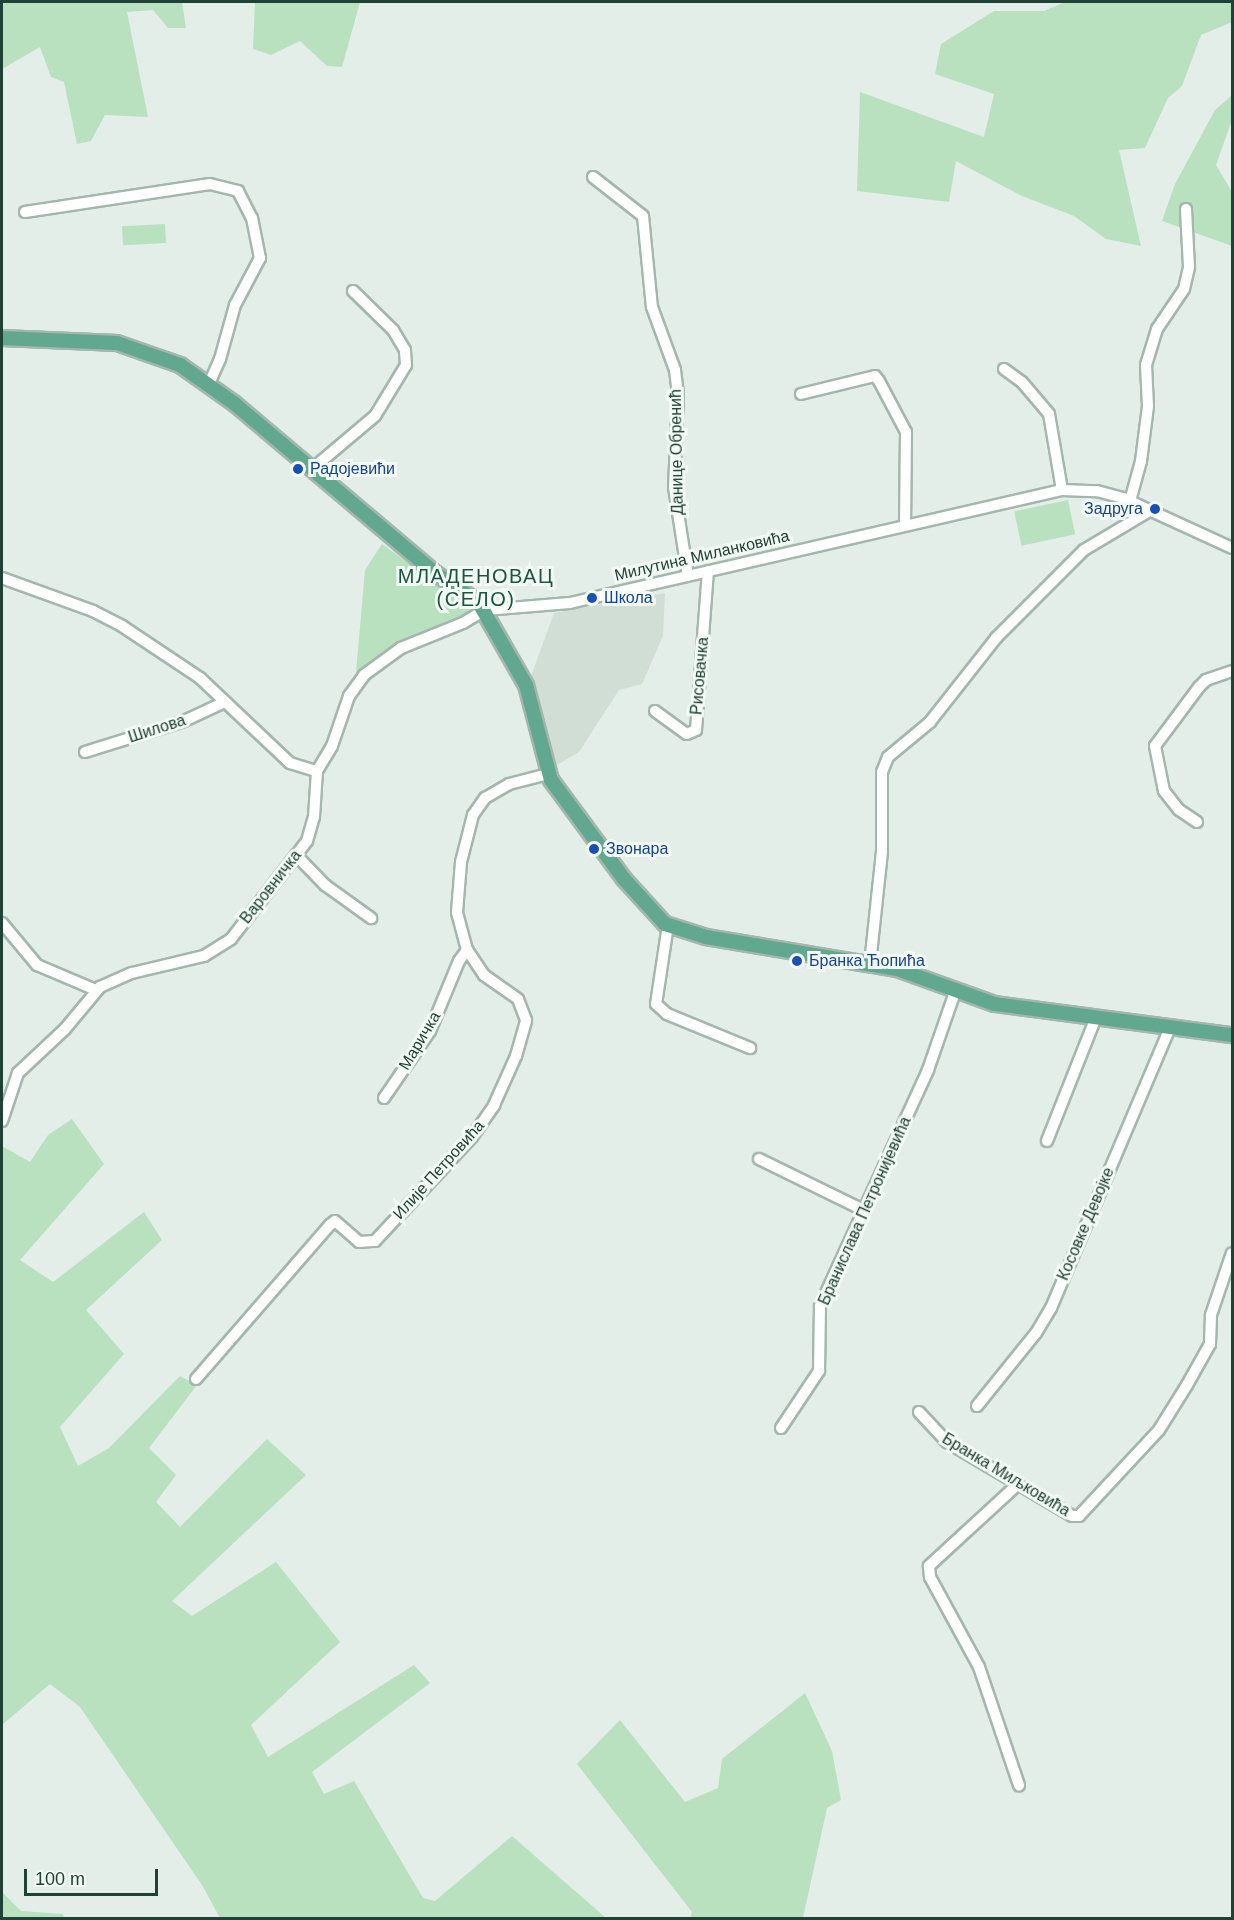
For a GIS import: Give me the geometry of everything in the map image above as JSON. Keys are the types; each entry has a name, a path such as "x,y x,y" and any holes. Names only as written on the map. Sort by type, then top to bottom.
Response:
{"main road":[{"path":"2,338 130,346 167,358 209,384 485,610 526,685 548,774 645,905 668,926 706,937 870,964 911,974 955,992 1001,1005 1233,1035"}],"street":[{"name":"Данице Обренић","path":"593,177 643,216 652,307 675,370 678,393 674,487 688,576"},
{"path":"25,213 210,184 238,191 252,218 259,262 236,301 209,384"},
{"path":"1130,501 1141,461 1148,406 1146,365 1157,328 1184,289 1189,267 1186,209"},
{"path":"312,469 375,416 406,365 405,350 393,330 353,291"},
{"path":"1004,369 1022,382 1049,414 1062,490"},
{"path":"801,394 875,376 906,432 906,525"},
{"name":"Милутина Миланковића","path":"485,610 553,607 1062,490 1097,491 1130,501 1233,548"},
{"path":"870,964 882,851 882,772 888,757 930,722 996,638 1084,550 1151,510"},
{"name":"Рисовачка","path":"655,711 687,734 696,730 708,571"},
{"path":"2,578 93,611 122,626 200,678 290,763 317,771"},
{"name":"Варовничка","path":"2,1121 18,1073 65,1029 96,990 116,978 204,956 220,948 307,842 313,823 317,771 332,746 349,696 364,675 402,648 463,623 485,610"},
{"path":"1197,822 1164,791 1155,746 1206,680 1233,671"},
{"name":"Шилова","path":"85,752 184,721 225,702"},
{"name":"Илије Петровића","path":"196,1379 330,1225 336,1221 359,1242 375,1241 472,1137 494,1106 519,1049 526,1020 518,999 484,975 468,950 460,928 457,897 473,815 485,798 499,788 548,774"},
{"path":"296,855 325,885 371,918"},
{"path":"2,923 37,965 96,990"},
{"path":"668,926 656,1004 667,1014 750,1048"},
{"name":"Маричка","path":"384,1098 430,1031 459,961 468,950"},
{"name":"Бранислава Петронијевића","path":"781,1428 819,1371 820,1306 928,1070 955,992"},
{"path":"1047,1141 1096,1017"},
{"name":"Косовке Девојке","path":"977,1406 1036,1333 1051,1308 1170,1026"},
{"path":"759,1159 865,1211"},
{"name":"Бранка Миљковића","path":"919,1412 947,1442 1072,1516 1079,1516 1159,1430 1187,1385 1210,1344 1211,1315 1229,1273 1233,1253"},
{"path":"1017,1485 929,1566 930,1577 979,1668 1019,1785"}],"shaded area":[{"path":"665,593 663,636 642,684 619,690 579,752 552,768 530,679 554,613"}],"green space":[{"path":"2,2 182,2 186,28 168,28 153,10 127,12 148,117 105,115 91,141 77,144 64,82 51,77 40,47 2,69"},
{"path":"255,2 360,2 342,67 327,66 300,41 271,55 253,49"},
{"path":"1065,2 1232,2 1232,22 1201,35 1182,86 1168,98 1145,148 1119,150 1141,246 1106,239 1074,216 1022,196 956,161 949,202 857,191 860,92 984,137 994,94 935,74 941,44 994,11 1044,11"},
{"path":"1232,95 1232,120 1216,165 1232,192 1232,246 1162,221 1175,184 1215,110"},
{"path":"165,224 166,243 123,245 122,226"},
{"path":"1068,500 1075,534 1021,546 1014,511"},
{"path":"382,544 475,611 446,627 412,639 355,684 365,570"},
{"path":"72,1119 104,1164 20,1260 53,1282 144,1212 162,1240 86,1310 124,1354 60,1427 78,1466 109,1448 180,1376 197,1385 149,1448 176,1475 156,1502 180,1527 267,1439 306,1475 172,1601 192,1616 276,1562 340,1642 251,1725 268,1757 414,1665 430,1683 312,1772 324,1794 354,1781 423,1898 435,1901 512,1836 606,1918 220,1918 202,1885 80,1707 50,1684 2,1725 2,1146 30,1162 48,1135"},
{"path":"805,1693 832,1751 841,1800 827,1808 803,1918 690,1918 692,1912 577,1764 620,1720 685,1802 718,1788 722,1759"},
{"path":"2,1892 21,1911 63,1914 64,1918 2,1918"}],"place":[{"name":"Радојевићи","path":"298,469"},
{"name":"Задруга","path":"1155,509"},
{"name":"Школа","path":"592,598"},
{"name":"Звонара","path":"594,849"},
{"name":"Бранка Ћопића","path":"797,961"}],"district":[{"name":"МЛАДЕНОВАЦ (СЕЛО)","path":"476,588"}]}
